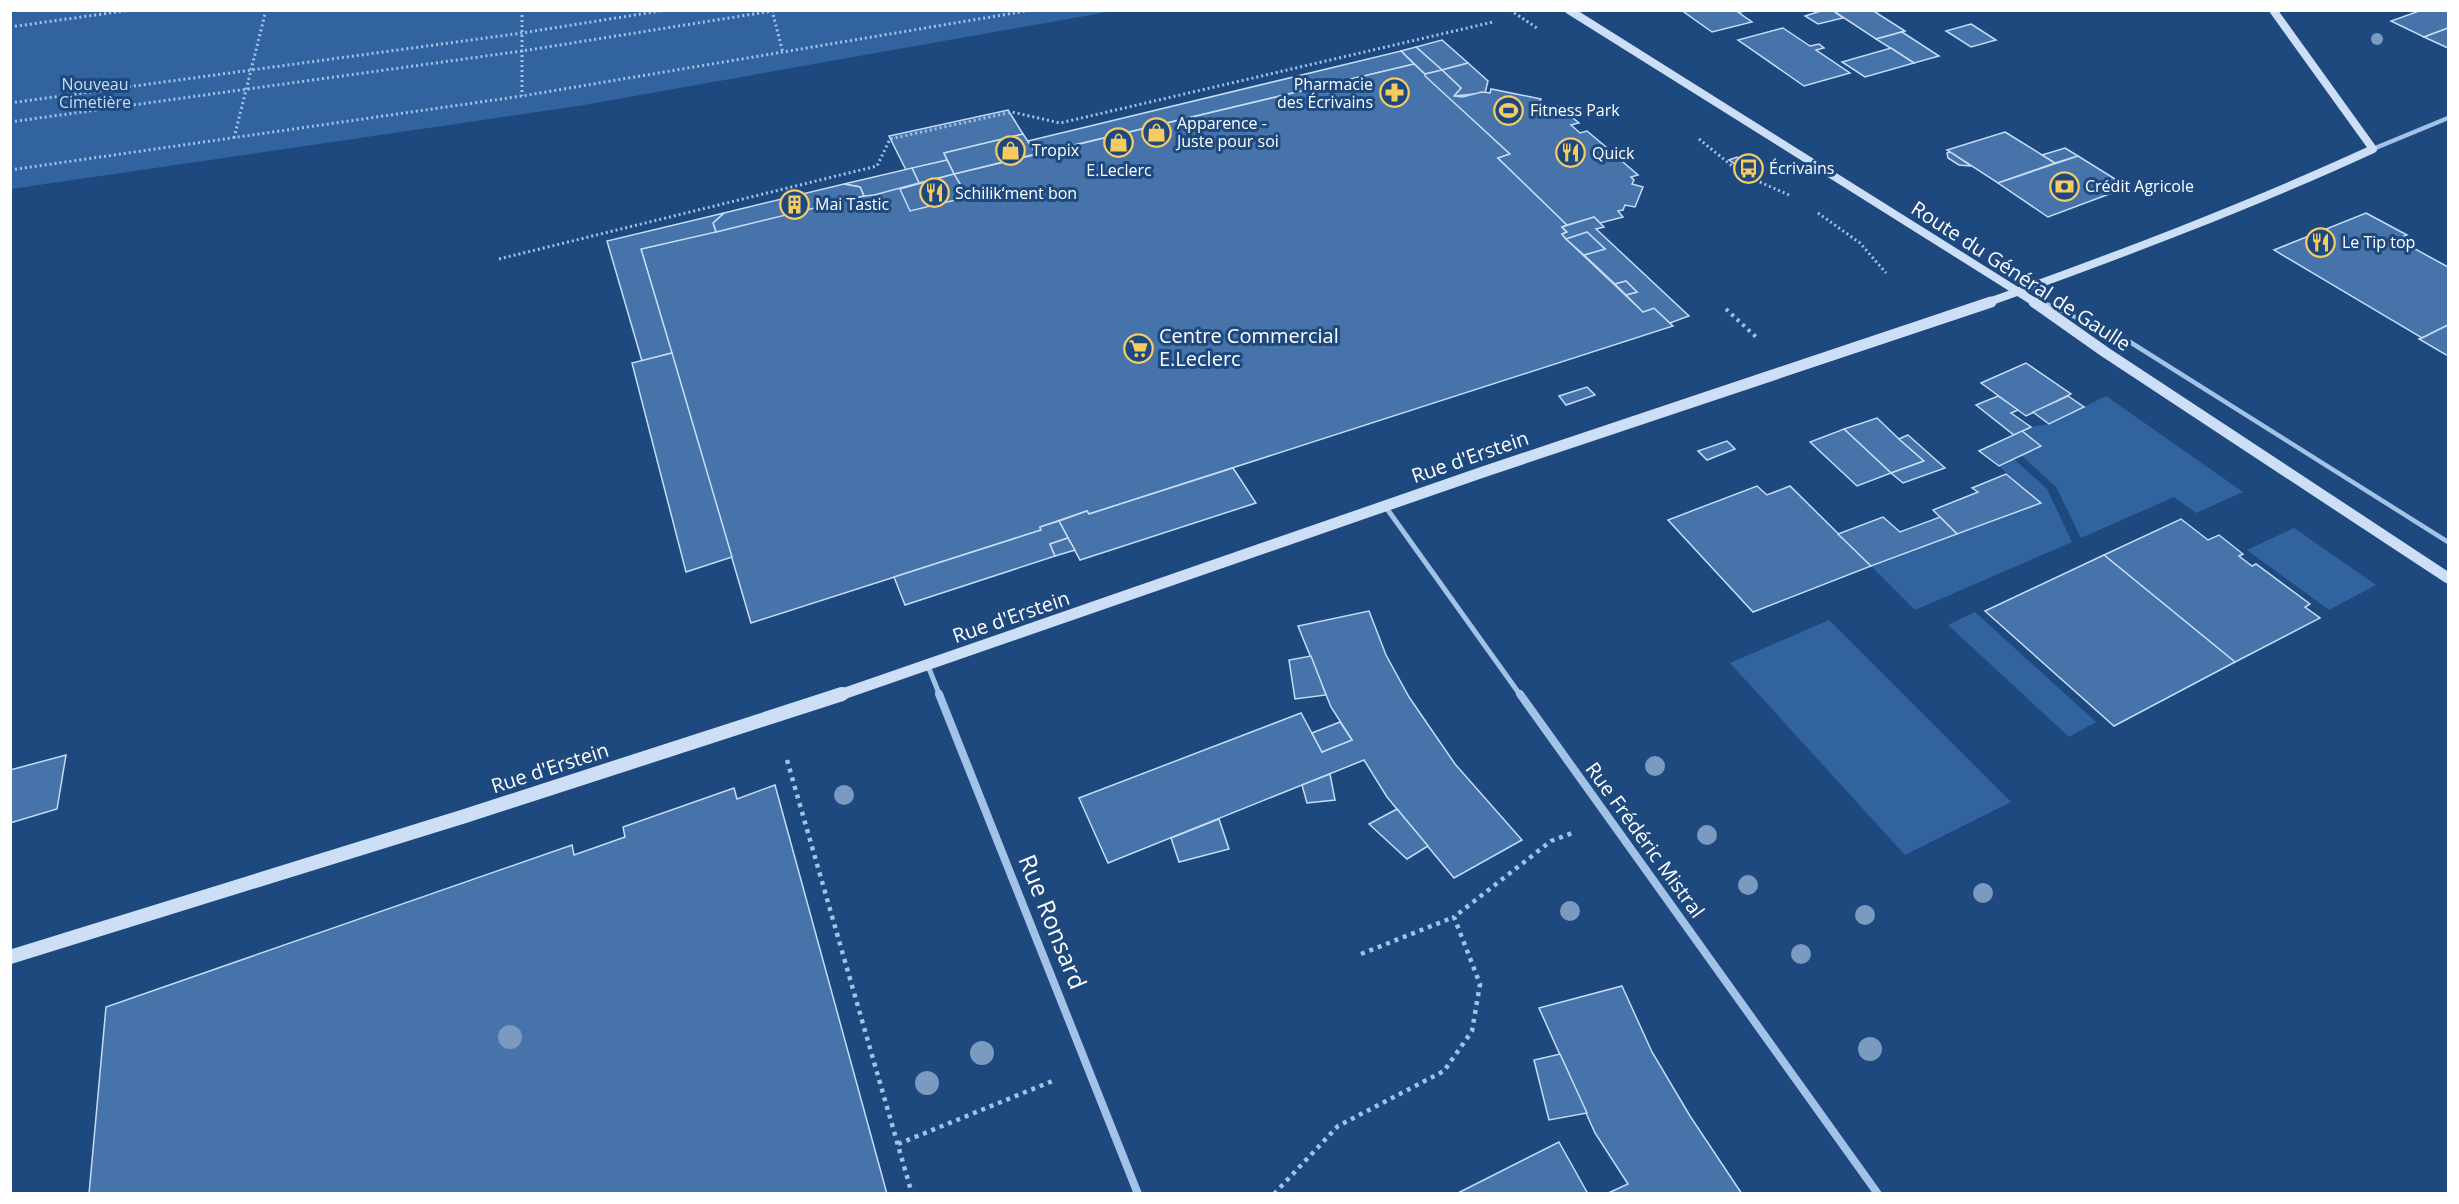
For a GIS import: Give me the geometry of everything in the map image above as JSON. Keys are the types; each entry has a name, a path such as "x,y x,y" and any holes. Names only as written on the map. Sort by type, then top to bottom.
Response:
{"street":[{"name":"Route du Général de Gaulle","path":"1569,10 2017,290 2105,352 2448,578"},
{"path":"2273,10 2373,148 2448,118"},
{"name":"Rue d'Erstein","path":"10,957 465,816 928,666 1385,506 1951,316 2017,290 2097,263 2314,176 2373,148"},
{"name":"Rue Frédéric Mistral","path":"1385,506 1878,1194"},
{"name":"Rue Ronsard","path":"928,666 1138,1194"}],"lane":[{"path":"2017,290 2130,342 2448,542"}],"path":[{"path":"10,27 131,10"},
{"path":"234,138 266,10"},
{"path":"522,10 522,96"},
{"path":"10,104 522,33 666,10"},
{"path":"10,122 522,51 778,10"},
{"path":"10,170 522,96 1032,10"},
{"path":"772,11 783,53"},
{"path":"499,259 877,166 890,139 1012,112 1060,123 1493,22"},
{"path":"1726,309 1756,337"},
{"path":"788,760 912,1194"},
{"path":"1361,954 1454,917 1551,841 1609,818"},
{"path":"1274,1194 1338,1126 1444,1071 1472,1031 1480,984 1454,917"},
{"path":"897,1144 1089,1066"}],"green space":[{"name":"Nouveau Cimetière","path":"10,11 1113,11 578,106 11,189"},
{"path":"2106,396 2243,492 2196,513 2174,497 2081,538 2056,487 2021,455 2041,446 2022,431 2049,424"},
{"path":"2014,459 2047,489 2072,542 1915,610 1871,566 2040,503 1999,466"},
{"path":"2294,528 2376,585 2329,610 2247,550"},
{"path":"1975,612 2096,722 2069,737 1948,625"},
{"path":"1829,620 2011,802 1905,855 1730,663"}],"building":[{"path":"1688,10 1739,10 1741,12 1738,12 1752,22 1712,32 1684,12"},
{"path":"1832,10 1843,18 1818,24 1805,16"},
{"path":"1832,10 1872,10 1905,31 1876,39"},
{"path":"2422,10 2448,10 2448,28 2424,37 2391,21"},
{"path":"1971,24 1996,40 1971,47 1946,31"},
{"path":"1783,28 1810,46 1819,44 1824,48 1816,50 1850,73 1804,86 1738,40"},
{"path":"2448,28 2448,48 2424,37"},
{"path":"1902,32 1939,56 1914,63 1876,39"},
{"path":"1442,40 1468,63 1442,70 1416,47"},
{"path":"1416,47 1442,70 1425,74 1401,51"},
{"path":"1891,48 1914,63 1865,77 1842,62"},
{"path":"1401,51 1414,64 1036,154 1028,141"},
{"path":"1468,63 1488,81 1485,93 1454,96 1461,88 1442,70"},
{"name":"Centre Commercial E.Leclerc","path":"1414,64 1510,154 1498,158 1567,225 1562,227 1567,232 1562,234 1566,239 1643,312 1654,308 1673,326 1089,514 1087,511 1040,527 1041,530 751,623 641,249"},
{"path":"1442,70 1461,88 1454,96 1490,93 1491,89 1541,99 1539,103 1551,108 1558,106 1579,123 1571,125 1580,133 1587,131 1607,148 1599,150 1608,158 1616,156 1638,175 1631,177 1634,180 1632,184 1643,187 1635,207 1625,205 1623,210 1618,211 1623,217 1600,223 1594,217 1567,225 1498,158 1510,154 1425,76 1425,74"},
{"path":"1008,110 1023,134 944,153 947,160 906,170 889,136"},
{"path":"2005,132 2055,163 1998,183 1947,150"},
{"path":"1023,134 1036,154 954,174 944,153"},
{"path":"2065,148 2078,156 2055,163 2042,155"},
{"path":"1950,152 1971,166 1959,165 1948,158 1947,153"},
{"name":"Crédit Agricole","path":"2078,156 2128,187 2048,217 1998,183"},
{"path":"1737,157 1757,171 1749,174 1729,160"},
{"path":"947,160 954,174 919,183 912,168"},
{"path":"912,168 919,183 874,195 864,196 860,187 844,184"},
{"name":"Schilik‘ment bon","path":"954,174 968,197 910,211 900,189"},
{"name":"Mai Tastic","path":"844,184 860,187 864,196 716,232 713,223 724,213"},
{"path":"724,213 713,223 716,232 641,249 672,353 642,361 607,241"},
{"path":"2366,213 2407,235 2397,239 2448,267 2448,325 2422,338 2274,250"},
{"path":"1594,217 1604,227 1596,229 1689,316 1670,323 1654,308 1643,312 1626,295 1637,292 1626,281 1615,284 1584,255 1605,249 1587,232 1566,239 1562,234 1567,232 1562,227"},
{"path":"1587,232 1605,249 1584,255 1566,239"},
{"path":"1626,281 1637,292 1626,295 1615,284"},
{"path":"2448,325 2448,356 2419,339 2422,338"},
{"path":"672,353 732,557 686,572 632,363"},
{"path":"2026,363 2071,394 2026,416 1981,383"},
{"path":"1587,387 1595,395 1566,405 1559,396"},
{"path":"1998,396 2018,410 2011,413 2031,427 2014,435 1976,405"},
{"path":"2068,396 2084,407 2049,424 2033,412"},
{"path":"1877,418 1924,461 1891,473 1844,429"},
{"path":"1844,429 1891,473 1857,486 1810,442"},
{"path":"2022,431 2041,446 1999,466 1979,451"},
{"path":"1908,435 1945,468 1903,483 1891,473 1924,461 1899,439"},
{"path":"1727,441 1735,449 1707,460 1698,451"},
{"path":"1233,468 1256,503 1080,560 1059,521 1087,511 1089,514"},
{"path":"2006,474 2041,503 1957,534 1933,510 1978,492 1972,488"},
{"path":"1757,486 1767,495 1790,486 1871,566 1753,612 1668,520"},
{"path":"1883,517 1900,532 1940,517 1957,534 1871,566 1838,534"},
{"path":"2181,519 2208,540 2219,535 2243,554 2239,556 2252,566 2256,564 2310,604 2305,607 2320,618 2235,662 2104,555"},
{"path":"1059,521 1068,538 1050,544 1055,556 905,605 894,577 1041,530 1040,527"},
{"path":"1068,538 1075,550 1055,556 1050,544"},
{"path":"2104,555 2235,662 2114,726 1985,611"},
{"path":"1369,611 1386,655 1409,697 1455,764 1522,840 1454,878 1387,797 1364,760 1108,863 1079,798 1301,713 1322,752 1352,740 1331,707 1298,626"},
{"path":"1311,656 1326,695 1295,699 1289,660"},
{"path":"1340,722 1352,740 1322,752 1312,733"},
{"path":"66,755 57,809 10,823 10,770"},
{"path":"1330,774 1335,800 1307,803 1302,785"},
{"path":"775,785 887,1194 89,1194 106,1007 572,845 574,855 625,837 623,827 734,788 737,799"},
{"path":"1397,809 1428,846 1407,859 1369,824"},
{"path":"1219,819 1229,849 1179,862 1171,838"},
{"path":"1622,986 1652,1052 1690,1116 1742,1194 1606,1194 1628,1184 1595,1133 1539,1008"},
{"path":"1560,1054 1587,1113 1549,1120 1534,1060"},
{"path":"1559,1142 1588,1194 1456,1194"}],"place":[{"name":"Pharmacie des Écrivains","path":"1394,93"},
{"name":"Fitness Park","path":"1509,110"},
{"name":"Apparence - Juste pour soi","path":"1156,132"},
{"name":"E.Leclerc","path":"1119,142"},
{"name":"Tropix","path":"1011,150"},
{"name":"Quick","path":"1571,153"},
{"name":"Écrivains","path":"1748,168"},
{"name":"Crédit Agricole","path":"2064,186"},
{"name":"Schilik‘ment bon","path":"934,193"},
{"name":"Mai Tastic","path":"794,204"},
{"name":"Le Tip top","path":"2321,242"},
{"name":"Centre Commercial E.Leclerc","path":"1138,348"}]}
